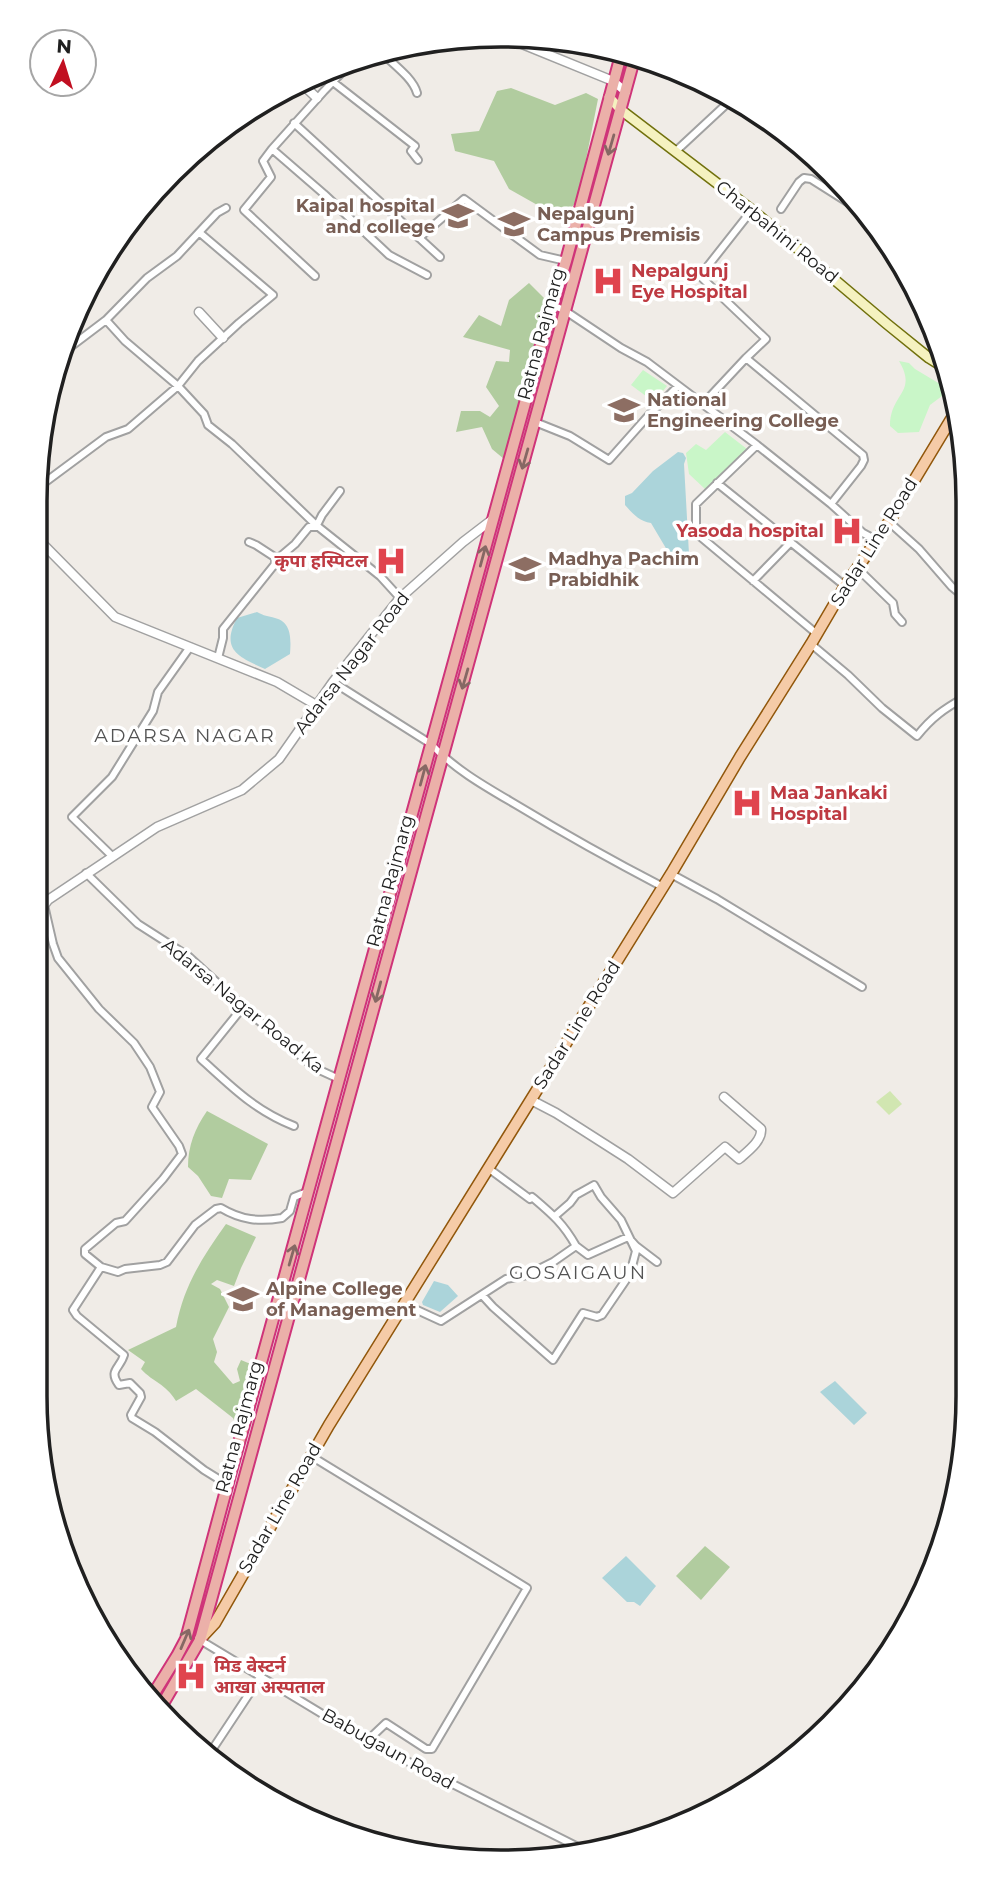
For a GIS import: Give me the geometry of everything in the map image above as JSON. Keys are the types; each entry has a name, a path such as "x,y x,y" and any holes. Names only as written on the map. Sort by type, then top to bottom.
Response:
{"highway":[{"name":"Ratna Rajmarg","path":"156,1690 186,1639 191,1623 618,63"},
{"name":"Ratna Rajmarg","path":"165,1700 200,1640 632,67"}],"main road":[{"name":"Charbahini Road","path":"608,97 621,110 752,209 934,361"},
{"name":"Sadar Line Road","path":"200,1640 215,1623 311,1455 671,874 845,586 889,522 949,423"}],"street":[{"path":"532,48 613,81 626,92"},
{"path":"391,61 408,78 416,93"},
{"path":"315,276 244,210 271,177 263,161 335,79"},
{"path":"333,82 415,146 411,151 418,160"},
{"path":"309,90 317,98"},
{"path":"676,151 725,106"},
{"path":"294,123 440,257"},
{"path":"272,149 389,255 427,275"},
{"path":"781,209 799,181 804,178 811,179 836,195"},
{"path":"419,238 464,199 540,255 566,261"},
{"path":"76,343 106,320 147,278 177,256 217,213 226,208"},
{"path":"704,404 766,339 700,276 752,209"},
{"path":"48,480 106,438 128,429 178,386 198,361 223,338 274,295 200,233"},
{"path":"552,305 647,362 757,445 876,541"},
{"path":"199,312 223,338"},
{"path":"106,320 125,341 178,386 204,414 208,425 232,444 316,525 380,576 400,597"},
{"path":"746,358 863,455 861,466 831,504"},
{"path":"536,422 570,436 610,460 678,386"},
{"path":"757,445 696,504 696,533 817,634"},
{"path":"718,483 845,586"},
{"path":"275,561 295,544 309,527 316,527 322,514 340,491"},
{"name":"Adarsa Nagar Road","path":"47,901 157,827 242,790 279,758 333,682 400,597 493,519"},
{"path":"889,522 919,549 956,590"},
{"path":"218,658 223,629 273,568 276,558 249,542"},
{"path":"753,581 791,542"},
{"path":"47,548 115,617 277,682 316,705"},
{"path":"857,569 893,603 895,614 902,622"},
{"path":"811,645 848,675 881,708 917,736 929,720 956,702"},
{"path":"112,856 72,817 112,777 153,711 158,692 190,647"},
{"path":"333,682 431,744 443,757 492,790 663,887"},
{"name":"Adarsa Nagar Road Ka","path":"86,873 138,924 188,956 315,1068 339,1079"},
{"path":"671,874 862,987"},
{"path":"47,916 58,958 99,1009 134,1043 150,1068 160,1093 152,1107 182,1154 163,1180 125,1221 116,1223 85,1249 85,1254 101,1268 118,1272 160,1265 167,1262 195,1225 216,1209 221,1208 249,1220 282,1219 290,1211 293,1197 310,1190"},
{"path":"243,1007 201,1059 246,1100 272,1117 294,1126"},
{"path":"530,1100 628,1158 673,1193 725,1147 739,1158 760,1139 761,1129 724,1097"},
{"path":"488,1168 555,1216 576,1246 588,1255 628,1237"},
{"path":"482,1295 553,1360 583,1313 597,1317 603,1315 630,1274 636,1251 621,1220 594,1185 576,1195 555,1216"},
{"path":"628,1237 657,1262"},
{"path":"404,1304 441,1321 506,1279 527,1275 576,1246"},
{"path":"101,1268 73,1310 124,1355 114,1377 119,1385 130,1383 140,1393 141,1397 131,1415 132,1418 155,1432 204,1470 225,1483 229,1479"},
{"path":"311,1455 527,1587 432,1749 426,1749 386,1723 367,1741"},
{"name":"Babugaun Road","path":"200,1640 367,1741 572,1844"},
{"path":"214,1747 261,1676"}],"green space":[{"path":"511,88 555,105 586,93 598,99 578,200 571,208 555,207 548,211 509,189 494,161 455,151 451,134 479,131 497,91"},
{"path":"529,283 550,304 504,459 492,449 482,427 456,432 461,411 480,411 490,417 499,406 486,387 496,361 509,362 510,350 463,337 479,315 501,326 509,300"},
{"path":"899,361 909,363 940,384 943,395 930,405 919,432 898,433 890,426 894,406 905,387 904,372"},
{"path":"643,370 667,386 654,402 631,385"},
{"path":"725,432 747,449 705,489 689,474 686,453 696,444 706,450"},
{"path":"890,1091 902,1104 889,1115 876,1102"},
{"path":"207,1111 268,1144 251,1180 229,1179 222,1198 211,1196 198,1176 188,1167 193,1138"},
{"path":"226,1224 256,1237 234,1286 217,1280 211,1284 220,1289 229,1307 213,1339 217,1352 214,1362 233,1384 240,1381 237,1369 241,1360 258,1367 239,1431 233,1418 196,1389 176,1401 168,1390 141,1369 145,1362 128,1350 176,1327 179,1312 195,1273"},
{"path":"705,1546 730,1567 701,1600 676,1576"}],"water":[{"path":"678,452 683,453 686,458 684,464 689,554 685,564 667,550 651,523 640,519 625,505 625,496 632,493 653,471"},
{"path":"257,612 285,623 290,638 290,654 265,669 240,656 232,645 231,638 237,618"},
{"path":"434,1281 448,1285 458,1296 440,1312 423,1305 422,1302"},
{"path":"835,1381 867,1413 854,1425 820,1392"},
{"path":"626,1556 656,1586 640,1606 627,1602 602,1578"}],"place":[{"name":"Kaipal hospital and college","path":"458,216"},
{"name":"Nepalgunj Campus Premisis","path":"514,224"},
{"name":"Nepalgunj Eye Hospital","path":"608,281"},
{"name":"National Engineering College","path":"624,410"},
{"name":"Yasoda hospital","path":"847,531"},
{"name":"कृपा हस्पिटल","path":"391,561"},
{"name":"Madhya Pachim Prabidhik","path":"525,569"},
{"name":"Maa Jankaki Hospital","path":"747,803"},
{"name":"Alpine College of Management","path":"243,1299"},
{"name":"मिड वेस्टर्न आखा अस्पताल","path":"191,1676"}],"district":[{"name":"ADARSA NAGAR","path":"185,735"},
{"name":"GOSAIGAUN","path":"578,1272"}]}
